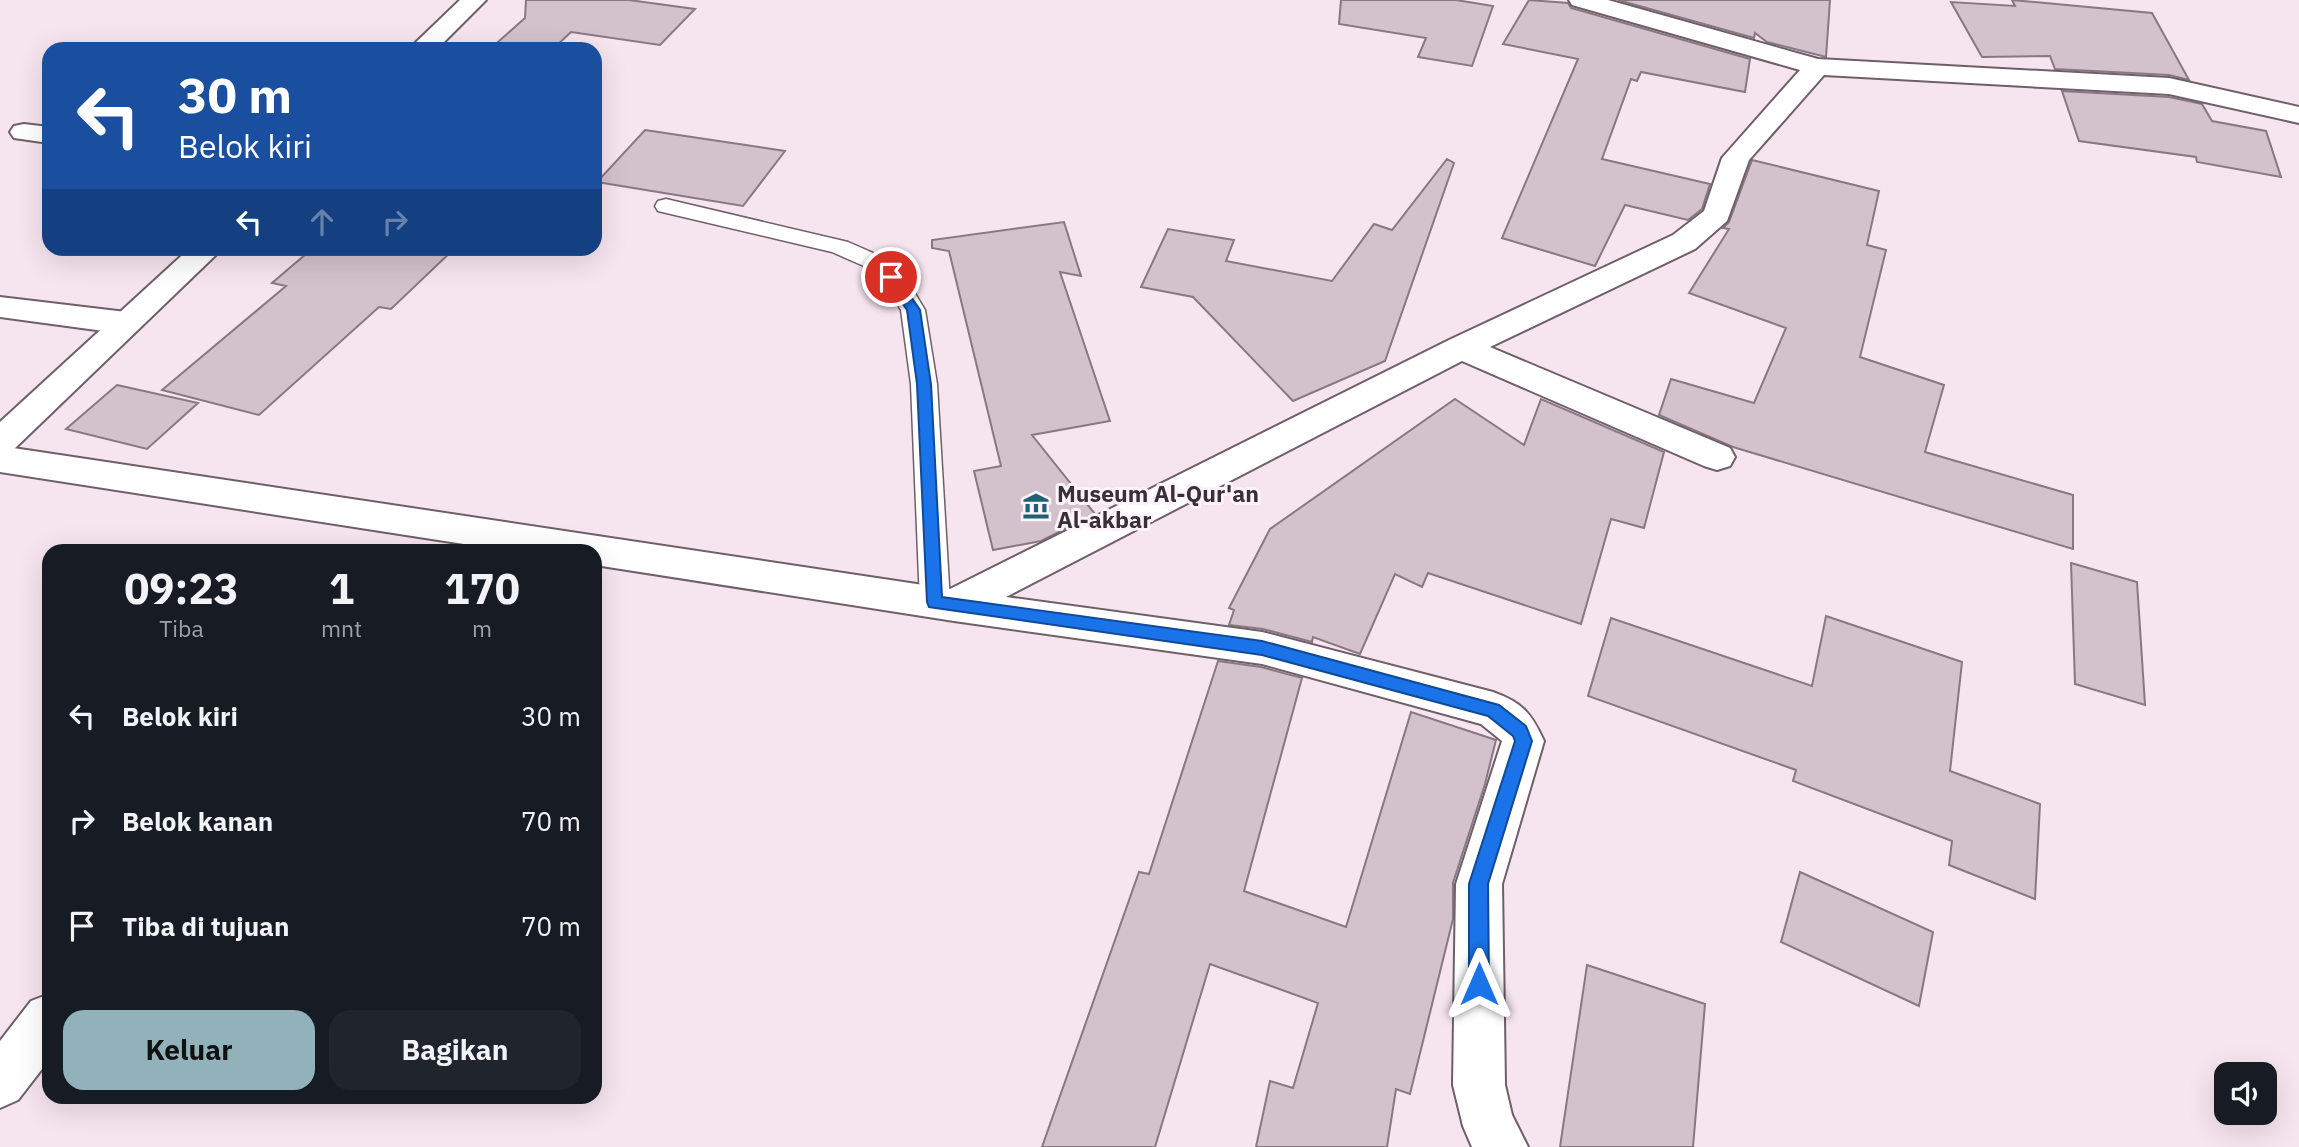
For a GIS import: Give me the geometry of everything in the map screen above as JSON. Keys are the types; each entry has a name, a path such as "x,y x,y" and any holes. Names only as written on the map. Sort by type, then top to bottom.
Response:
{"street":[{"path":"429,42 474,0"},
{"path":"1581,0 1817,67 2169,86 2230,97 2299,115"},
{"path":"944,604 1461,348 1684,242 1702,230 1717,215 1736,159 1817,67"},
{"path":"0,442 199,256"},
{"path":"0,307 126,323"},
{"path":"1461,348 1717,457"},
{"path":"0,459 423,538 470,544"},
{"path":"602,561 1262,648 1493,710 1514,724 1523,741 1479,884 1479,1085 1489,1126 1502,1147"},
{"path":"0,1082 42,1028"}],"lane":[{"path":"666,206 840,247 881,265 901,290 914,310 924,384 944,604"}],"building":[{"path":"526,0 629,0 695,9 660,45 571,32 560,42 498,42 525,18"},
{"path":"1341,0 1456,0 1493,6 1472,66 1418,57 1426,38 1339,24"},
{"path":"1529,0 1568,3 1571,8 1750,59 1745,92 1641,72 1637,81 1631,79 1602,159 1710,184 1702,209 1688,220 1625,205 1595,266 1502,238 1578,59 1503,44"},
{"path":"1618,0 1830,0 1826,57 1767,42 1755,33 1754,38"},
{"path":"2012,0 2152,13 2189,80 2169,75 2055,69 2050,56 1982,57 1951,2 2015,6"},
{"path":"2062,91 2169,97 2202,104 2212,121 2266,131 2281,177 2197,162 2196,157 2079,141"},
{"path":"645,130 785,151 743,206 602,183 602,177"},
{"path":"1447,159 1454,163 1385,361 1293,401 1193,297 1141,287 1168,229 1234,240 1226,261 1332,281 1374,224 1392,230"},
{"path":"1752,160 1879,191 1867,245 1886,250 1860,357 1944,385 1925,452 2073,495 2073,549 1733,447 1659,415 1671,379 1754,403 1786,328 1689,293 1729,229 1723,228 1729,222"},
{"path":"1064,222 1081,276 1060,272 1110,421 1032,435 1095,514 1041,541 993,550 974,471 1001,466 949,251 932,248 932,240"},
{"path":"304,256 447,256 391,309 379,307 259,415 162,390 286,286 272,283"},
{"path":"117,385 198,403 147,449 66,429"},
{"path":"1455,399 1524,445 1541,399 1664,452 1644,528 1611,519 1581,624 1428,573 1422,587 1395,574 1360,654 1313,637 1312,642 1263,629 1229,625 1234,610 1229,608 1270,529"},
{"path":"2071,563 2137,582 2145,705 2075,684"},
{"path":"1826,616 1962,662 1950,771 2040,804 2035,899 1949,865 1952,841 1793,781 1796,770 1588,696 1611,618 1812,686"},
{"path":"1218,661 1261,667 1302,678 1244,891 1346,927 1411,712 1496,740 1485,784 1453,883 1453,919 1410,1094 1396,1089 1387,1147 1256,1147 1270,1081 1293,1088 1318,1003 1210,964 1155,1147 1042,1147 1139,872 1149,874"},
{"path":"1800,872 1933,932 1919,1006 1781,942"},
{"path":"1587,965 1705,1004 1693,1147 1560,1147"}],"place":[{"name":"Museum Al-Qur'an Al-akbar","path":"1036,506"}],"route":[{"path":"891,277 914,310 924,384 935,602 1262,648 1493,710 1520,731 1523,741 1479,884 1479,984"}]}
